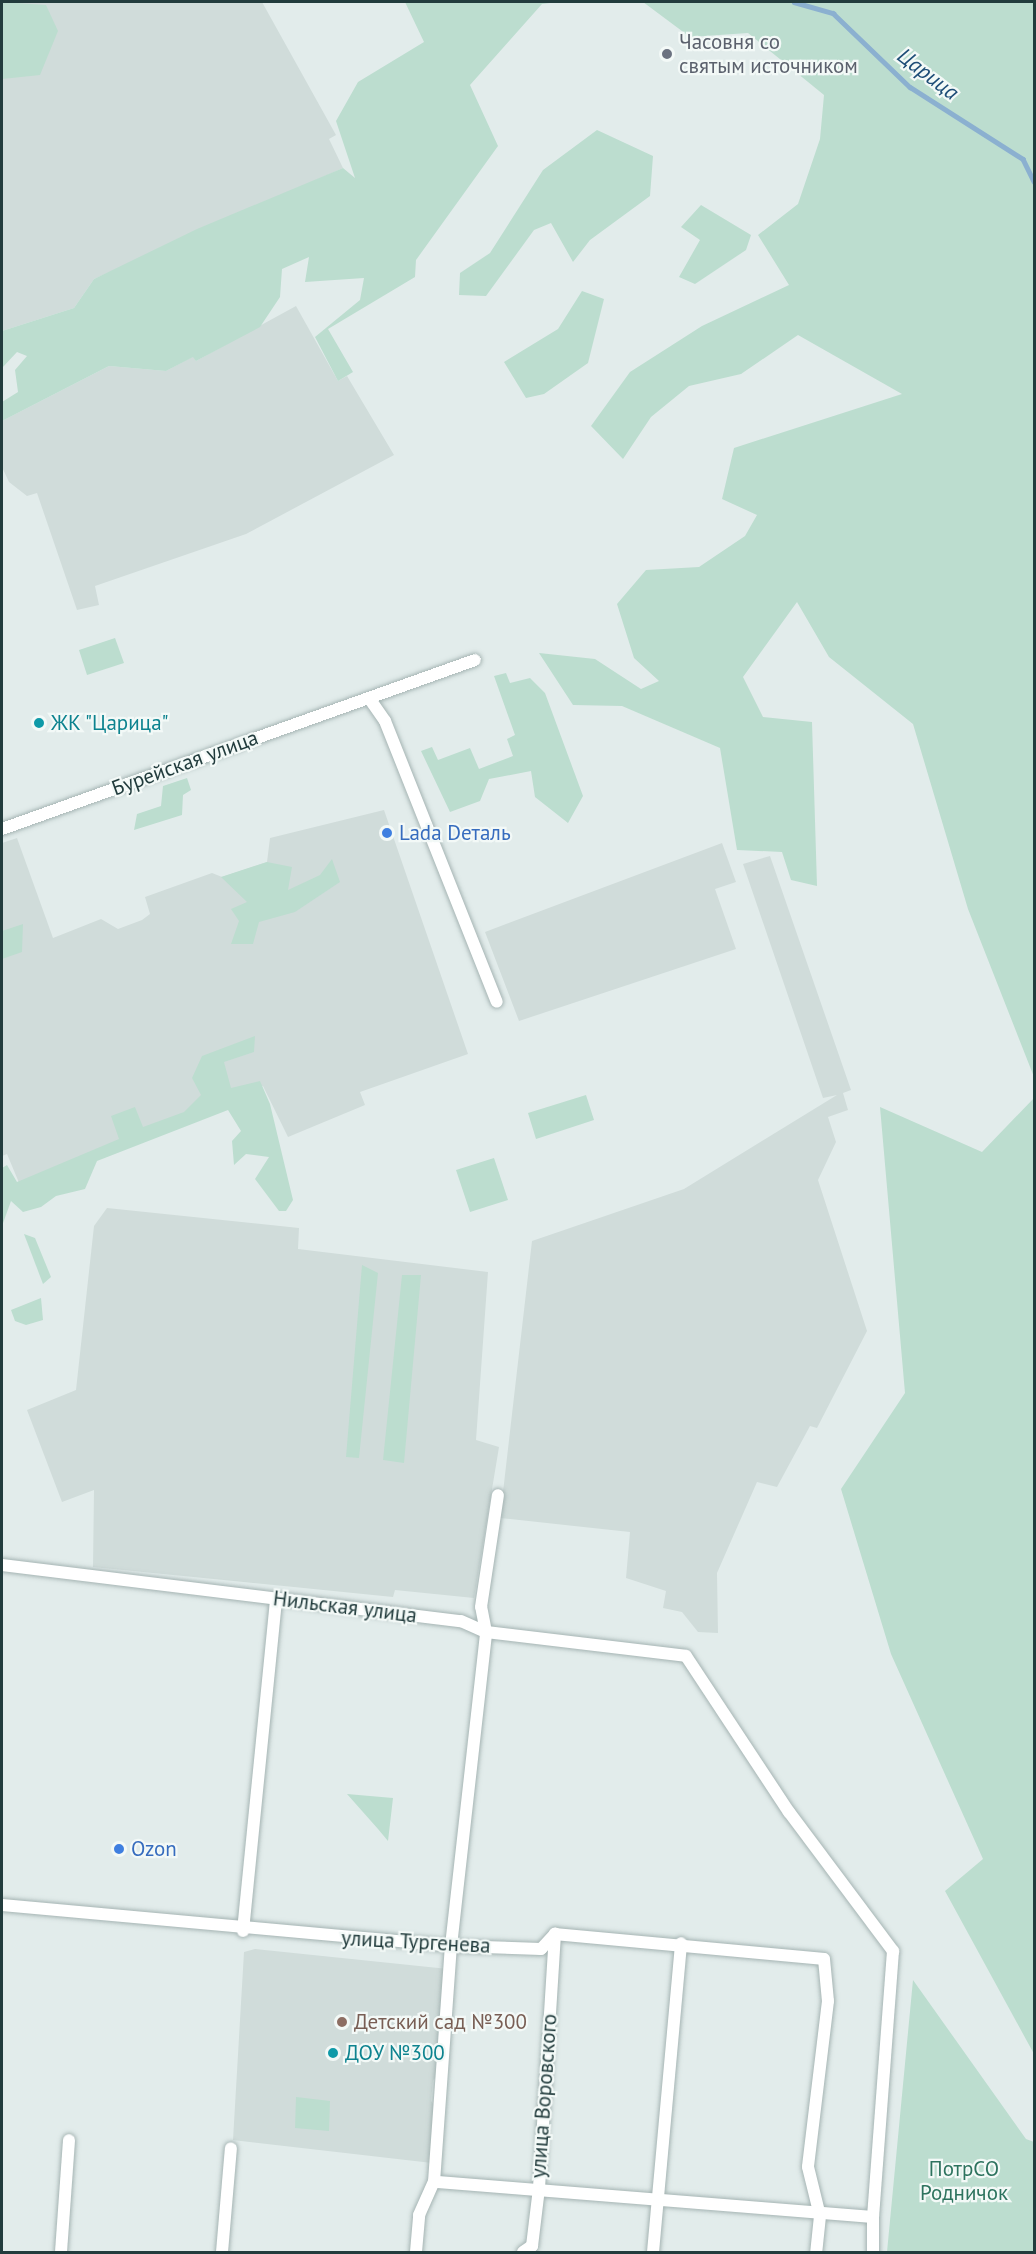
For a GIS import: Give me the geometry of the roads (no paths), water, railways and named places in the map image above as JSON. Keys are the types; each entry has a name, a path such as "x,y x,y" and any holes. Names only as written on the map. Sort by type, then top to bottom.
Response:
{"street":[{"name":"Бурейская улица","path":"2,829 476,660"},
{"path":"369,698 385,721 497,1002"},
{"path":"416,2253 419,2215 434,2182 451,1946 486,1632 481,1607 498,1495"},
{"name":"Нильская улица","path":"2,1565 461,1621 486,1632 686,1656 789,1812 892,1951 873,2217"},
{"path":"243,1931 276,1599"},
{"name":"улица Тургенева","path":"2,1905 243,1931 451,1946 541,1949 555,1934"},
{"path":"555,1934 681,1943 824,1959 828,2001 808,2167 820,2216 816,2253"},
{"name":"улица Воровского","path":"523,2253 532,2246 539,2188 555,1934"},
{"path":"653,2253 681,1943"},
{"path":"61,2253 69,2140"},
{"path":"222,2253 231,2148"},
{"path":"434,2182 539,2188 820,2216 873,2217 873,2253"}],"waterway":[{"name":"Царица","path":"794,2 833,13 910,87 1023,159 1034,182"}],"place":[{"name":"Часовня со святым источником","path":"667,54"},
{"name":"ЖК \"Царица\"","path":"39,723"},
{"name":"Lada Dеталь","path":"387,833"},
{"name":"Ozon","path":"119,1849"},
{"name":"Детский сад №300","path":"342,2022"},
{"name":"ДОУ №300","path":"333,2053"}],"park label":[{"name":"ПотрСО Родничок","path":"964,2181"}]}
